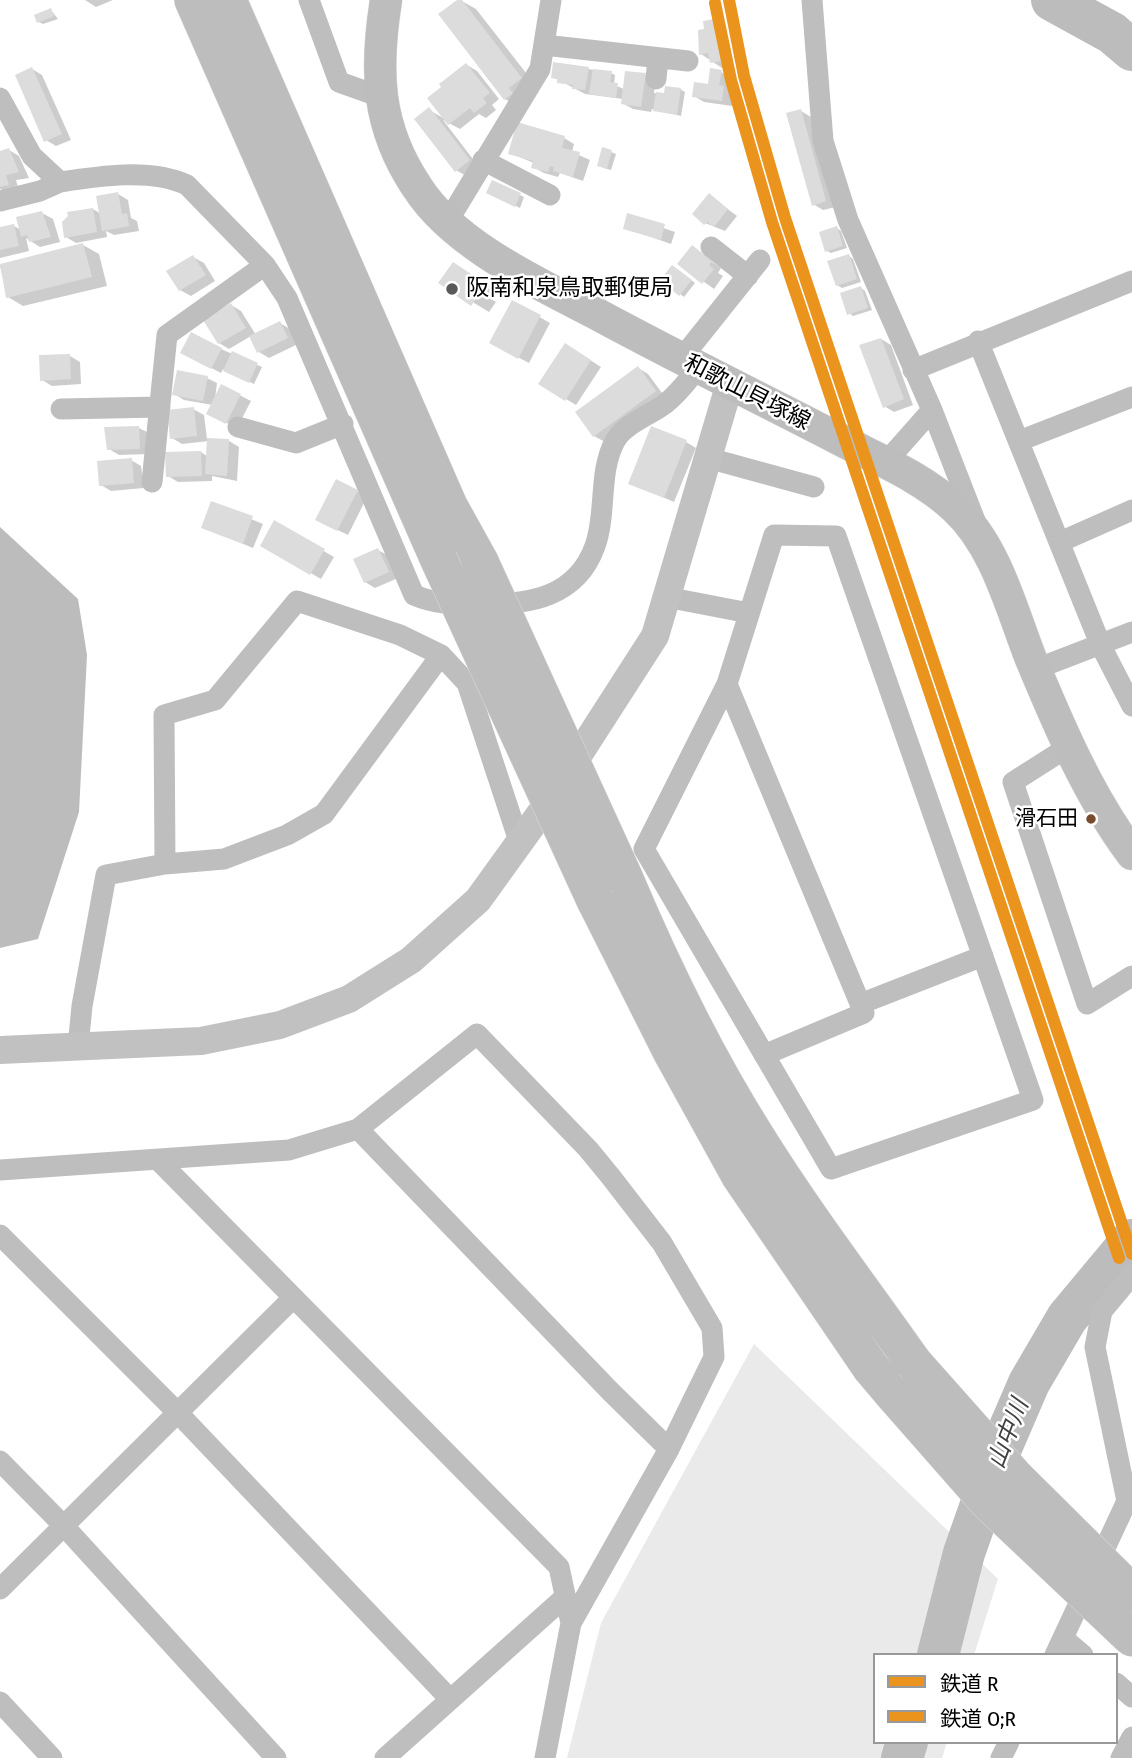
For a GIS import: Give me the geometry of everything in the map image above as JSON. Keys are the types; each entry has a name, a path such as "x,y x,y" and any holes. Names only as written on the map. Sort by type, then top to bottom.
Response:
{"highway":[{"path":"193,0 439,560 595,900 671,1052 740,1176 871,1368 893,1394 987,1501 1132,1638"},
{"path":"228,0 449,506 480,562 654,947 709,1056 757,1139 913,1362 1016,1478 1132,1592"}],"main road":[{"name":"和歌山貝塚線","path":"386,0 378,55 381,97 387,126 400,159 418,190 448,221 489,254 690,363 910,475 954,507 982,538 1068,747 1132,854"}],"street":[{"path":"309,0 339,82 381,97"},
{"path":"448,221 540,69 551,0"},
{"path":"812,0 823,141 848,220 932,410 982,538"},
{"path":"544,45 657,68 688,61"},
{"path":"0,98 32,156 60,182"},
{"path":"483,160 550,195"},
{"path":"0,201 40,191 60,182 154,177 178,180 187,185 265,265 287,298 414,595 435,604 519,604 548,598 574,580 595,549 601,527 609,455 615,439 666,404 690,363 754,268 711,247"},
{"path":"152,482 167,335 265,265"},
{"path":"913,370 978,341 1132,281"},
{"path":"978,341 1101,646 1132,706"},
{"path":"0,1050 201,1041 280,1025 349,999 411,960 478,900 626,684 655,636 730,383"},
{"path":"1019,441 1132,397"},
{"path":"61,409 160,407"},
{"path":"886,462 932,410"},
{"path":"238,427 296,443 343,424"},
{"path":"708,458 814,487"},
{"path":"1060,542 1132,510"},
{"path":"774,535 836,536 1033,1100 831,1169 644,849 727,684 774,535"},
{"path":"666,597 749,613"},
{"path":"164,864 164,715 215,700 297,601 400,635 441,655 467,682 519,841"},
{"path":"1036,669 1132,632"},
{"path":"78,1047 82,1006 106,875 164,864 224,859 287,835 324,814 441,655"},
{"path":"727,684 864,1013 764,1055"},
{"path":"1068,747 1013,782 1087,1004 1130,981"},
{"path":"860,1004 983,956"},
{"path":"0,1170 289,1150 358,1129 477,1034 596,1158 662,1242 712,1328 714,1357 669,1449 571,1623 545,1758"},
{"path":"358,1129 669,1449"},
{"path":"159,1161 292,1299 559,1567 571,1623"},
{"path":"0,1235 178,1413 449,1698"},
{"path":"1078,1653 1059,1646 1127,1501 1095,1347 1102,1311 1132,1275"},
{"path":"0,1588 292,1299"},
{"path":"0,1461 63,1525 276,1758"},
{"path":"385,1758 565,1597"},
{"path":"1118,1685 1132,1697"},
{"path":"0,1702 52,1758"},
{"path":"1121,1758 1132,1737"}],"shaded area":[{"path":"0,527 78,599 87,655 79,812 38,939 0,948"},
{"path":"754,1344 998,1579 975,1653 873,1653 873,1744 946,1744 942,1758 567,1758 601,1623"}],"building":[{"path":"457,0 462,0 522,78 509,88 513,93 504,100 438,14"},
{"path":"51,8 54,16 37,23 34,15"},
{"path":"714,19 721,61 710,63 708,53 699,55 698,30 704,29 703,21"},
{"path":"553,62 589,67 585,90 572,89 573,85 557,83 557,79 551,78"},
{"path":"466,63 490,93 483,98 487,103 474,113 470,108 448,125 427,98 441,87 439,84"},
{"path":"32,67 62,134 44,142 15,75"},
{"path":"710,68 722,70 719,85 724,86 722,101 692,97 694,82 708,84"},
{"path":"593,69 612,71 610,82 618,83 616,98 589,94"},
{"path":"625,71 646,73 641,107 621,104"},
{"path":"665,86 681,88 677,115 653,111 656,92 664,93"},
{"path":"429,107 470,160 455,172 414,119"},
{"path":"801,109 826,201 812,206 786,113"},
{"path":"517,122 565,136 562,148 580,152 573,177 553,171 554,167 550,166 548,172 531,168 533,161 508,154"},
{"path":"602,147 612,150 607,169 597,166"},
{"path":"9,148 19,172 6,175 9,185 0,187 0,151"},
{"path":"492,180 521,193 515,207 486,193"},
{"path":"118,192 122,214 127,213 129,226 102,231 96,196"},
{"path":"709,193 728,209 714,227 707,222 704,225 692,214"},
{"path":"93,208 97,232 64,238 62,222 68,216 67,212"},
{"path":"42,211 51,237 29,242 27,235 21,237 16,217"},
{"path":"627,213 665,224 661,240 623,229"},
{"path":"14,224 19,246 0,250 0,227"},
{"path":"837,226 843,246 825,252 819,232"},
{"path":"83,243 92,277 6,298 0,264"},
{"path":"692,245 712,261 709,265 714,269 702,284 677,264"},
{"path":"849,254 857,279 836,286 827,261"},
{"path":"193,255 206,275 179,291 166,271"},
{"path":"453,262 486,284 471,306 438,283"},
{"path":"672,265 692,280 679,296 660,280"},
{"path":"861,286 868,308 847,315 840,293"},
{"path":"512,300 541,315 518,359 489,343"},
{"path":"231,303 246,328 218,344 203,320"},
{"path":"280,321 288,338 257,353 249,336"},
{"path":"191,332 222,348 211,369 180,353"},
{"path":"881,338 904,399 883,408 859,345"},
{"path":"565,343 591,360 565,401 538,384"},
{"path":"232,351 258,363 249,383 223,371"},
{"path":"70,354 71,379 40,381 39,355"},
{"path":"638,366 656,391 593,437 575,412"},
{"path":"177,370 208,376 203,401 172,395"},
{"path":"221,384 241,394 226,424 206,414"},
{"path":"194,407 197,436 170,439 167,410"},
{"path":"139,426 140,449 107,450 104,427"},
{"path":"651,426 687,440 664,498 628,484"},
{"path":"207,438 229,439 227,476 205,474"},
{"path":"201,451 202,476 166,477 165,452"},
{"path":"132,458 134,483 99,486 97,461"},
{"path":"336,479 358,490 337,531 315,520"},
{"path":"211,501 253,516 243,544 201,528"},
{"path":"274,520 325,549 310,575 260,546"},
{"path":"378,548 389,572 364,583 353,559"}],"waterway":[{"name":"山中川","path":"1052,0 1112,33 1132,50"},
{"name":"山中川","path":"939,1653 964,1553 1001,1448 1029,1383 1067,1318 1132,1240"},
{"name":"山中川","path":"902,1758 906,1744"}],"rail line":[{"name":"R","path":"729,0 744,76 785,218 1132,1254"},
{"name":"O;R","path":"715,3 731,80 772,222 1119,1258"}],"place":[{"name":"阪南和泉鳥取郵便局","path":"452,289"},
{"name":"滑石田","path":"1091,819"}]}
